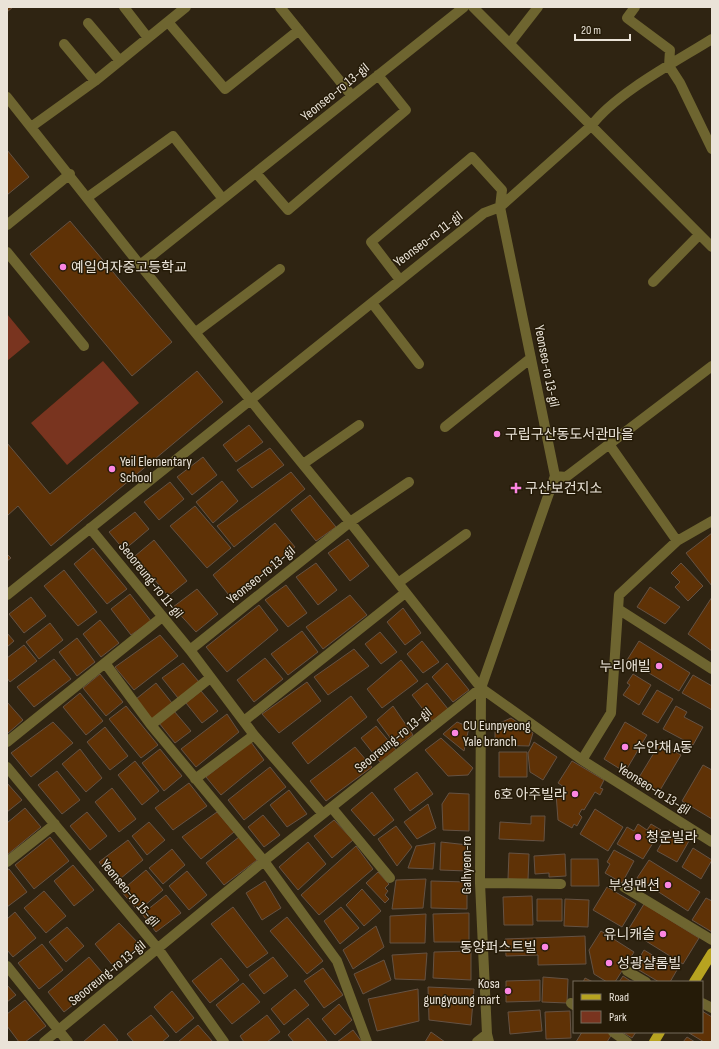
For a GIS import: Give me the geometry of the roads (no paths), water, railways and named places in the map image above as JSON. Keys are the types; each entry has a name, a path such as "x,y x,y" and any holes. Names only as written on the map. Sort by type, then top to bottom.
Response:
{"main road":[{"path":"695,981 712,953"},
{"path":"654,1042 659,1033"}],"street":[{"path":"124,7 148,38"},
{"path":"31,127 95,81 186,7"},
{"path":"280,7 352,96"},
{"name":"Yeonseo-ro 13-gil","path":"140,265 464,7"},
{"path":"473,7 712,247"},
{"path":"510,44 538,7"},
{"path":"635,7 627,18 670,50 669,66 680,83 712,149"},
{"path":"168,22 225,89 299,30"},
{"path":"88,23 120,61"},
{"name":"Yeonseo-ro 11-gil","path":"472,157 371,242 400,280 484,213 500,207 592,125 602,113 669,66 712,39"},
{"path":"64,44 95,81"},
{"path":"256,173 288,210 406,110 378,75"},
{"name":"Yeonseo-ro 13-gil","path":"7,97 70,174 140,265 350,522 481,688 582,760 712,842"},
{"path":"88,197 173,136 223,199"},
{"name":"Yeonseo-ro 13-gil","path":"472,157 502,190 500,207 555,476"},
{"path":"7,225 70,174"},
{"path":"653,282 699,235"},
{"path":"7,252 84,346"},
{"path":"196,332 280,269"},
{"path":"7,595 400,280"},
{"path":"372,303 419,364"},
{"path":"445,427 531,358"},
{"path":"481,688 555,476 566,477 712,366"},
{"path":"303,464 358,425"},
{"path":"609,444 677,542"},
{"path":"350,522 409,482"},
{"path":"582,760 612,713 618,595 677,542 712,521"},
{"name":"Yeonseo-ro 13-gil","path":"190,650 350,522"},
{"name":"Seooreung-ro 11-gil","path":"90,528 190,650"},
{"path":"398,584 466,534"},
{"path":"244,721 405,593"},
{"path":"618,609 712,669"},
{"path":"7,742 162,617"},
{"path":"190,650 254,735 323,814"},
{"path":"105,663 151,725 264,861 337,961 367,1042"},
{"path":"151,725 210,678"},
{"name":"Seooreung-ro 13-gil","path":"44,1042 159,950 264,861 481,688"},
{"name":"Galhyeon-ro","path":"481,688 480,883 488,1038"},
{"path":"195,779 254,735"},
{"name":"Yeonseo-ro 15-gil","path":"7,767 159,950 224,1042"},
{"path":"332,808 390,878"},
{"path":"7,862 55,824"},
{"path":"480,883 561,884"},
{"path":"624,887 712,940"},
{"path":"7,966 68,1042"},
{"path":"628,971 644,981"},
{"path":"703,1004 712,1008"},
{"path":"614,1033 627,1042"},
{"path":"477,1042 488,1038"}],"place":[{"name":"예일여자중고등학교","path":"63,267"},
{"name":"구립구산동도서관마을","path":"497,434"},
{"name":"Yeil Elementary School","path":"112,469"},
{"name":"구산보건지소","path":"516,488"},
{"name":"누리애빌","path":"659,666"},
{"name":"CU Eunpyeong Yale branch","path":"455,733"},
{"name":"수안채 A동","path":"625,747"},
{"name":"6호 아주빌라","path":"575,794"},
{"name":"청운빌라","path":"638,837"},
{"name":"부성맨션","path":"668,885"},
{"name":"유니캐슬","path":"663,934"},
{"name":"동양퍼스트빌","path":"545,947"},
{"name":"성광샬롬빌","path":"609,963"},
{"name":"Kosa gungyoung mart","path":"508,991"}]}
